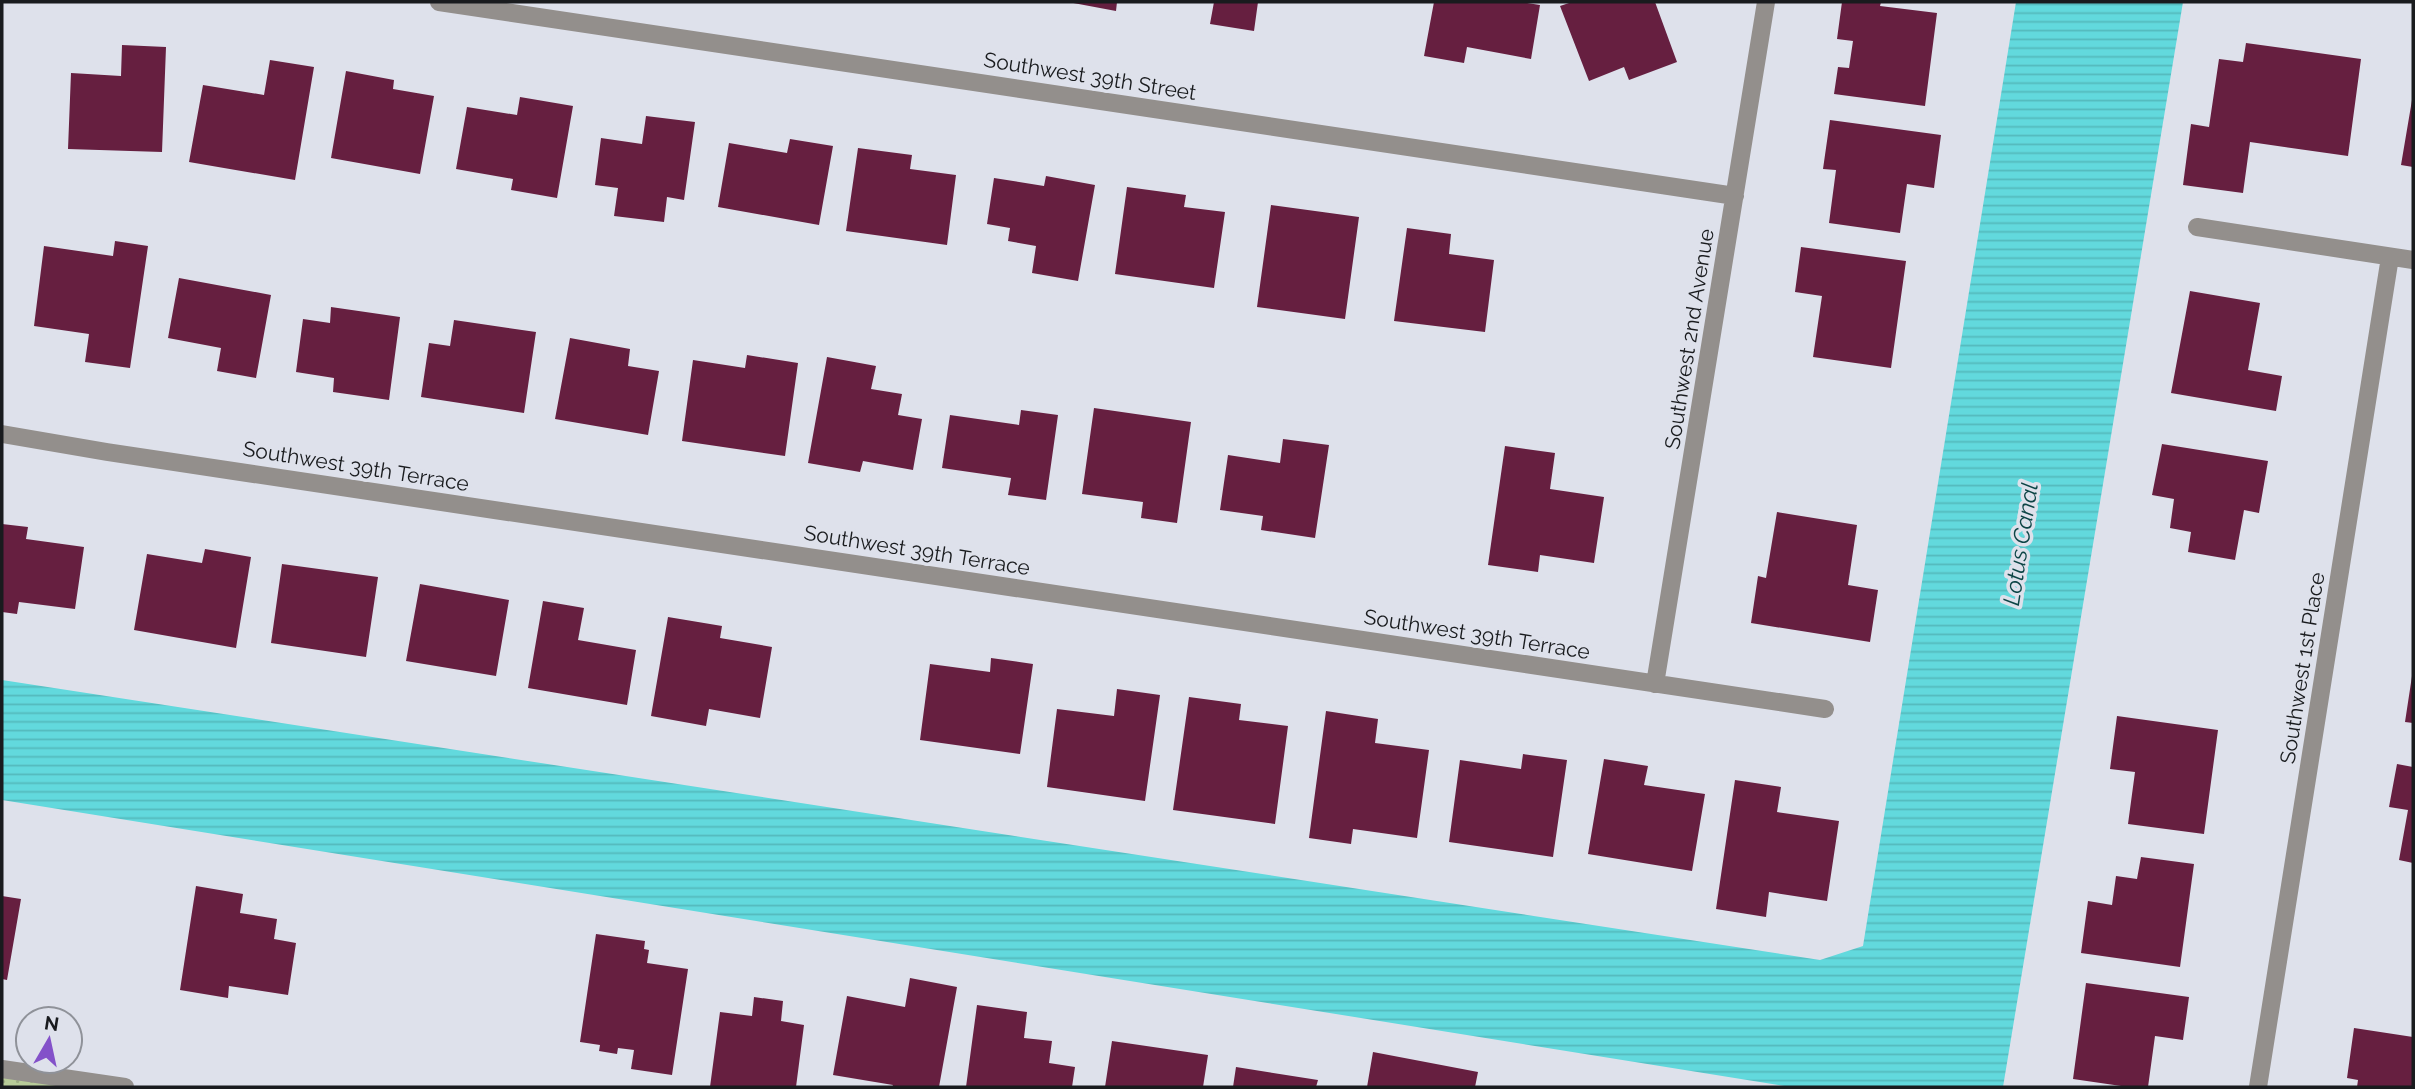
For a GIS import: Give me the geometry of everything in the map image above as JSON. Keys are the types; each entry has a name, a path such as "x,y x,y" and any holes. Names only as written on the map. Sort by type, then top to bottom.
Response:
{"street":[{"name":"Southwest 39th Street","path":"439,2 1735,196"},
{"name":"Southwest 2nd Avenue","path":"1655,684 1766,2"},
{"path":"2197,227 2413,260"},
{"name":"Southwest 1st Place","path":"2258,1087 2390,257"},
{"name":"Southwest 39th Terrace","path":"2,434 1825,709"},
{"path":"2,1069 125,1087"}],"green space":[{"path":"2,1069 14,1071 14,1075 43,1075 125,1087 2,1087"}],"water":[{"name":"Lotus Canal","path":"2016,2 2183,2 2003,1087 1791,1087 2,800 2,680 1820,960 1863,946"}],"building":[{"path":"1068,2 1117,2 1116,11"},
{"path":"1214,2 1258,2 1254,31 1210,24"},
{"path":"1434,2 1521,2 1540,5 1531,59 1467,47 1464,63 1424,56"},
{"path":"1572,2 1655,2 1677,62 1629,80 1624,67 1589,81 1560,6"},
{"path":"1842,2 1881,2 1880,6 1937,13 1925,106 1834,94 1838,67 1849,68 1853,41 1837,39"},
{"path":"2246,43 2361,59 2348,156 2250,142 2243,193 2183,185 2191,124 2209,127 2219,59 2243,62"},
{"path":"122,45 166,47 162,152 68,149 71,73 121,76"},
{"path":"270,60 314,67 295,180 189,162 203,85 264,95"},
{"path":"346,71 394,80 393,89 434,96 420,174 331,158"},
{"path":"520,97 573,106 557,198 511,190 513,179 456,169 467,107 517,115"},
{"path":"2413,100 2413,167 2401,165"},
{"path":"646,116 695,122 684,200 667,197 664,222 614,216 618,188 595,185 601,138 642,144"},
{"path":"1830,120 1941,135 1934,188 1907,184 1900,233 1829,223 1836,170 1823,169"},
{"path":"790,139 833,146 819,225 718,207 729,143 787,153"},
{"path":"858,148 912,155 910,169 956,175 947,245 846,231"},
{"path":"1046,176 1095,185 1078,281 1032,273 1036,246 1008,241 1010,228 987,224 994,178 1044,186"},
{"path":"1127,187 1186,195 1184,207 1225,212 1214,288 1115,274"},
{"path":"1271,205 1359,217 1345,319 1257,307"},
{"path":"1407,228 1451,234 1449,254 1494,260 1485,332 1394,321"},
{"path":"115,241 148,246 130,368 85,362 89,334 34,326 44,246 113,256"},
{"path":"1801,247 1906,261 1891,368 1813,357 1822,296 1795,292"},
{"path":"179,278 271,295 256,378 217,371 221,348 168,338"},
{"path":"2190,291 2260,303 2248,370 2282,376 2276,411 2171,393"},
{"path":"331,307 400,317 389,400 333,392 334,378 296,372 303,319 330,323"},
{"path":"454,320 536,332 524,413 421,397 429,343 450,346"},
{"path":"570,338 630,349 628,366 659,371 648,435 555,419"},
{"path":"747,355 798,363 785,456 682,441 693,360 745,368"},
{"path":"827,357 876,366 871,389 902,394 898,415 922,419 913,470 863,461 860,472 808,463"},
{"path":"1094,408 1191,422 1177,523 1141,518 1143,502 1082,494"},
{"path":"1021,410 1058,415 1046,500 1008,495 1011,478 942,468 950,415 1019,425"},
{"path":"1283,439 1329,445 1315,538 1261,530 1263,516 1220,510 1228,455 1280,463"},
{"path":"2162,444 2268,461 2259,513 2244,510 2235,560 2188,552 2191,532 2170,528 2174,499 2152,495"},
{"path":"1505,446 1555,453 1550,489 1604,497 1594,563 1540,555 1538,572 1488,565"},
{"path":"1777,512 1857,525 1848,585 1878,590 1870,642 1751,623 1758,576 1766,578"},
{"path":"2,524 28,527 26,539 84,547 75,609 19,602 17,614 2,612"},
{"path":"205,549 251,557 236,648 134,630 147,554 202,563"},
{"path":"282,564 378,577 366,657 271,643"},
{"path":"420,584 509,600 496,676 406,661"},
{"path":"543,601 584,608 578,640 636,650 627,705 528,688"},
{"path":"668,617 722,626 720,638 772,647 760,718 709,709 706,726 651,716"},
{"path":"991,658 1033,664 1020,754 920,740 930,664 990,672"},
{"path":"2413,676 2413,723 2405,722"},
{"path":"1117,689 1160,695 1145,801 1047,787 1057,709 1114,716"},
{"path":"1189,697 1241,704 1239,720 1288,726 1275,824 1173,810"},
{"path":"1326,711 1378,719 1375,743 1429,750 1417,838 1353,829 1351,844 1309,838"},
{"path":"2117,716 2218,730 2204,834 2128,824 2135,772 2110,769"},
{"path":"1523,754 1567,760 1553,857 1449,842 1460,760 1521,769"},
{"path":"1604,759 1648,766 1644,785 1705,794 1692,871 1588,854"},
{"path":"2397,764 2413,767 2413,863 2399,860 2408,810 2389,807"},
{"path":"1735,780 1781,787 1777,812 1839,821 1827,901 1769,892 1766,917 1716,909"},
{"path":"2141,857 2194,864 2180,967 2081,953 2088,901 2112,905 2116,876 2137,879"},
{"path":"196,886 243,894 240,913 277,919 274,939 296,943 288,995 229,986 228,998 180,990"},
{"path":"2,896 21,899 7,980 2,979"},
{"path":"596,934 645,941 644,949 649,950 647,963 688,969 672,1075 631,1069 634,1050 618,1048 617,1054 599,1051 600,1045 580,1042"},
{"path":"910,978 957,987 939,1087 892,1087 893,1085 833,1075 847,996 905,1007"},
{"path":"2086,983 2189,997 2183,1040 2155,1036 2148,1087 2128,1087 2073,1079"},
{"path":"754,997 783,1001 781,1021 804,1025 796,1087 710,1087 720,1012 752,1016"},
{"path":"977,1005 1027,1012 1024,1038 1052,1041 1049,1063 1075,1067 1072,1087 966,1087"},
{"path":"2354,1028 2413,1037 2413,1087 2357,1087 2358,1080 2347,1078"},
{"path":"1112,1041 1208,1055 1203,1087 1105,1087"},
{"path":"1373,1052 1478,1072 1475,1087 1367,1087"},
{"path":"1236,1067 1318,1080 1316,1087 1233,1087"}]}
